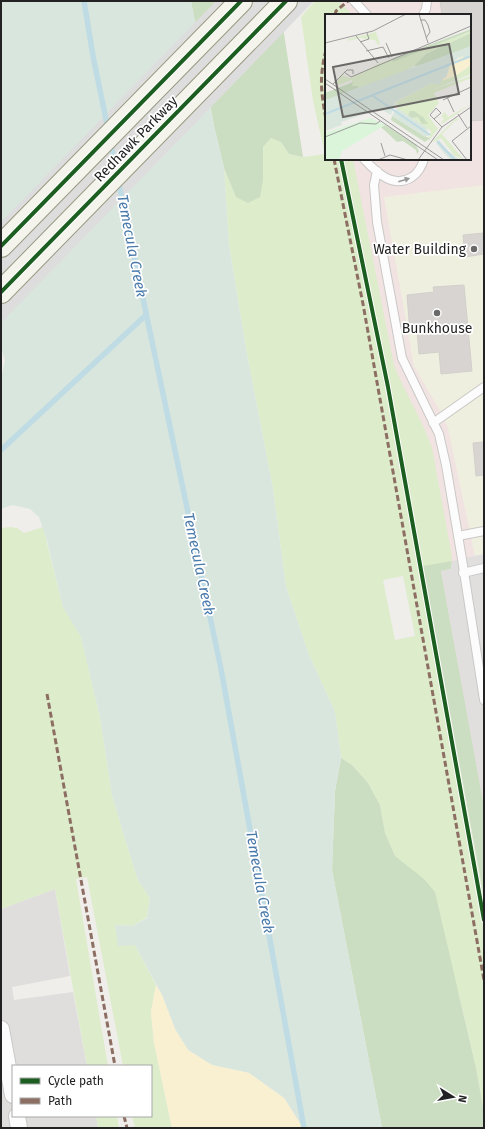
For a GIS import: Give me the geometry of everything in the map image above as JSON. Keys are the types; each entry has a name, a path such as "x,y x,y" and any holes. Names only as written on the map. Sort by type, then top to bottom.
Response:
{"main road":[{"name":"Redhawk Parkway","path":"1,246 241,1"},
{"name":"Redhawk Parkway","path":"1,292 286,1"}],"street":[{"path":"1,1029 12,1089"},
{"path":"17,1117 19,1128"}],"lane":[{"path":"354,1 366,14"},
{"path":"424,14 427,1"},
{"path":"365,160 389,180 399,182 407,180 414,175 420,169 424,160"},
{"path":"377,171 374,185 378,222 402,358 439,434 446,465 484,700"},
{"path":"433,423 484,387"},
{"path":"458,536 484,531"},
{"path":"463,572 484,568"}],"shaded area":[{"path":"1,1 191,1 214,126 224,168 229,245 246,349 273,489 286,587 309,655 335,712 341,758 335,791 332,870 382,1128 303,1128 284,1098 249,1073 212,1065 188,1050 175,1029 162,995 135,945 118,946 115,925 133,926 147,918 150,898 138,880 112,795 100,717 81,637 63,607 47,541 39,517 30,509 12,505 1,509 1,379 5,361 1,347"},
{"path":"339,1 484,1 484,897 416,525 345,160 471,160 471,14 350,14"},
{"path":"484,554 484,806 441,571 451,569 452,561"},
{"path":"55,889 70,976 12,987 14,1000 73,992 87,1065 12,1065 12,1117 96,1117 98,1128 1,1128 1,909"}],"green space":[{"path":"191,1 279,1 303,157 289,154 281,142 271,138 263,147 263,180 260,197 248,203 236,197 224,168 214,126"},
{"path":"315,1 339,1 351,14 325,14 325,154 313,101 301,17"},
{"path":"271,138 281,142 289,154 303,157 325,154 325,160 353,160 394,365 432,448 452,561 423,567 484,897 484,1125 483,1107 476,1068 459,994 409,868 395,856 385,833 380,805 368,783 352,765 341,758 335,712 309,655 286,587 273,489 246,349 229,245 224,168 236,197 263,180 263,147","holes":["403,576 415,636 395,640 383,580"]},
{"path":"484,185 484,554 475,556 448,428 439,409 414,366 384,197"},
{"path":"43,527 63,607 81,636 100,717 112,795 138,880 150,898 147,917 133,926 115,925 135,945 156,985 151,1012 154,1043 172,1128 135,1128 132,1117 152,1117 152,1065 123,1065 87,877 76,879 108,1065 87,1065 55,889 1,909 1,528 17,528 24,533"},
{"path":"452,561 451,569 441,571 484,806 484,897 423,566"},
{"path":"341,758 352,765 368,783 380,805 385,833 395,856 424,879 435,892 476,1068 483,1107 484,1128 382,1128 332,870 335,791"},
{"path":"96,1117 117,1117 119,1128 98,1128"}],"sand":[{"path":"156,985 162,995 175,1029 188,1050 212,1065 249,1073 284,1098 303,1128 172,1128 154,1043 151,1012"}],"pier":[{"path":"216,1 314,1 1,323 1,222"}],"building":[{"path":"440,1 484,1 484,120 471,121 471,14 442,14"},
{"name":"Water Building","path":"483,233 484,254 465,257 463,235"},
{"name":"Bunkhouse","path":"464,285 472,371 441,374 439,352 419,354 417,331 410,332 407,295 434,292 433,287"},
{"path":"484,442 484,475 476,476 473,443"}],"waterway":[{"name":"Temecula Creek","path":"84,1 93,56 108,129"},
{"name":"Temecula Creek","path":"110,141 116,168"},
{"name":"Temecula Creek","path":"118,180 221,669 304,1128"},
{"path":"1,450 146,315"}],"marked path":[{"path":"335,14 336,11 348,1"},
{"path":"325,55 322,69 325,113"},
{"path":"334,160 363,304 484,980"},
{"path":"47,694 115,1065"},
{"path":"124,1117 127,1128"}],"cycle path":[{"path":"1,246 241,1"},
{"path":"1,292 286,1"},
{"path":"341,160 388,387 484,920"}],"place":[{"name":"Water Building","path":"474,249"},
{"name":"Bunkhouse","path":"437,313"}]}
